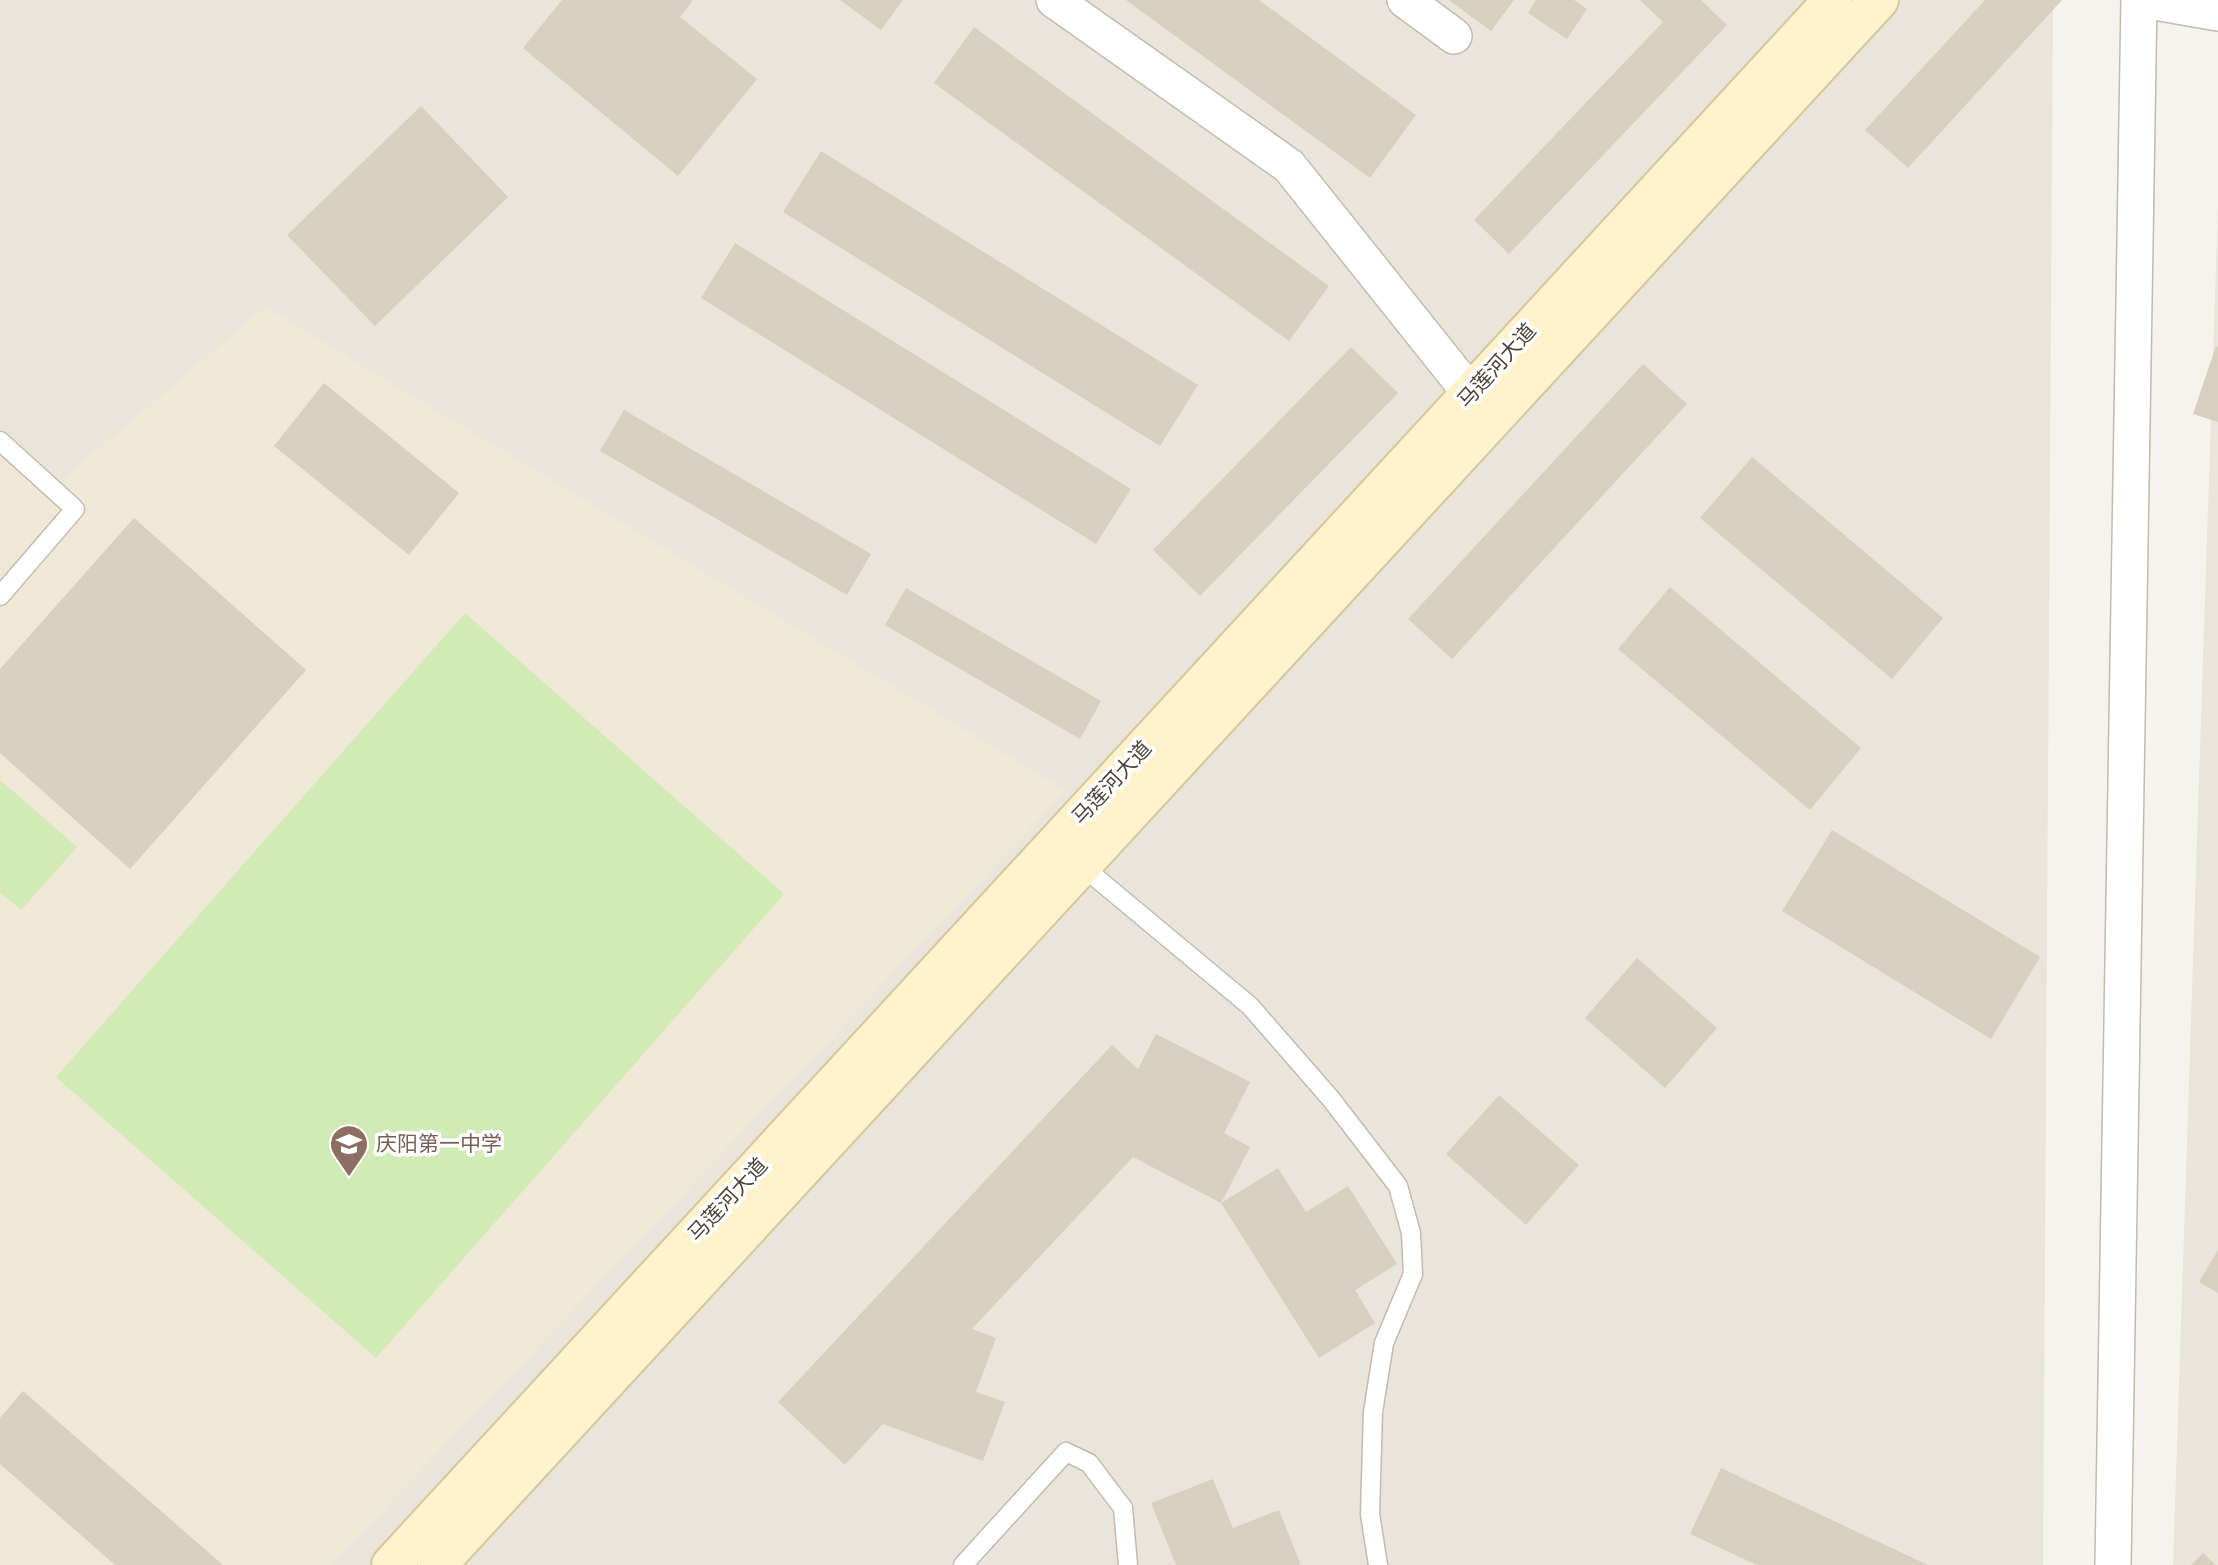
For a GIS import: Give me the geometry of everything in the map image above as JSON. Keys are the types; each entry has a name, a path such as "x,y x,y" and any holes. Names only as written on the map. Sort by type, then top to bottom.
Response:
{"street":[{"path":"1054,0 1289,166 1471,394"},
{"path":"1405,0 1454,36"},
{"name":"马莲河大道","path":"391,1565 1833,0"},
{"name":"马莲河大道","path":"437,1565 1879,0"},
{"path":"2113,1565 2141,0 2218,13"}],"lane":[{"path":"0,441 75,509 0,596"},
{"path":"1082,866 1250,1006 1331,1099 1398,1186 1411,1233 1413,1274 1384,1343 1373,1412 1370,1514 1378,1565"},
{"path":"963,1565 1066,1452 1089,1463 1123,1508 1128,1565"}],"shaded area":[{"path":"0,0 2053,0 2043,1565 0,1565"},
{"path":"2218,206 2218,1565 2173,1565"},
{"name":"庆阳第一中学","path":"265,307 1066,791 331,1565 0,1565 0,443 60,482"}],"green space":[{"path":"465,613 784,894 376,1358 56,1077"},
{"path":"0,780 77,847 21,910 0,892"}],"building":[{"path":"562,0 693,0 680,17 757,79 678,176 523,48"},
{"path":"840,0 903,0 881,30"},
{"path":"1126,0 1259,0 1416,115 1370,178"},
{"path":"1449,0 1514,0 1491,31"},
{"path":"1536,0 1574,0 1587,9 1567,39 1528,13"},
{"path":"1640,0 1701,0 1727,25 1509,254 1474,220 1663,22"},
{"path":"1985,0 2062,0 1908,168 1865,130"},
{"path":"974,27 1329,286 1289,341 934,83"},
{"path":"421,106 508,197 375,326 287,235"},
{"path":"821,151 1198,385 1160,446 783,212"},
{"path":"735,243 1131,489 1096,544 701,298"},
{"path":"2216,346 2218,347 2218,422 2193,414"},
{"path":"1351,347 1398,393 1200,596 1153,550"},
{"path":"1643,364 1687,404 1452,659 1408,619"},
{"path":"324,383 459,493 409,555 274,446"},
{"path":"624,410 871,554 847,595 600,451"},
{"path":"1752,457 1943,618 1892,679 1700,518"},
{"path":"134,518 306,670 130,869 0,753 0,669"},
{"path":"1670,587 1861,748 1810,810 1618,649"},
{"path":"906,588 1101,701 1080,739 885,625"},
{"path":"1832,830 2040,957 1991,1039 1782,911"},
{"path":"1637,958 1717,1028 1665,1088 1585,1018"},
{"path":"1156,1034 1250,1082 1224,1133 1250,1147 1221,1203 1133,1157 972,1329 996,1338 976,1392 1005,1402 983,1461 883,1424 845,1465 778,1402 1112,1045 1138,1069"},
{"path":"1499,1095 1579,1165 1526,1225 1446,1154"},
{"path":"1278,1168 1306,1212 1348,1186 1397,1264 1355,1290 1375,1323 1319,1358 1221,1203"},
{"path":"2218,1250 2218,1293 2199,1282"},
{"path":"23,1391 223,1565 115,1565 0,1464 0,1418"},
{"path":"1721,1468 1928,1565 1757,1565 1690,1534"},
{"path":"1213,1479 1233,1528 1279,1510 1301,1565 1176,1565 1151,1503"},
{"path":"2203,1553 2216,1565 2191,1565"}],"place":[{"name":"庆阳第一中学","path":"349,1178"}]}
